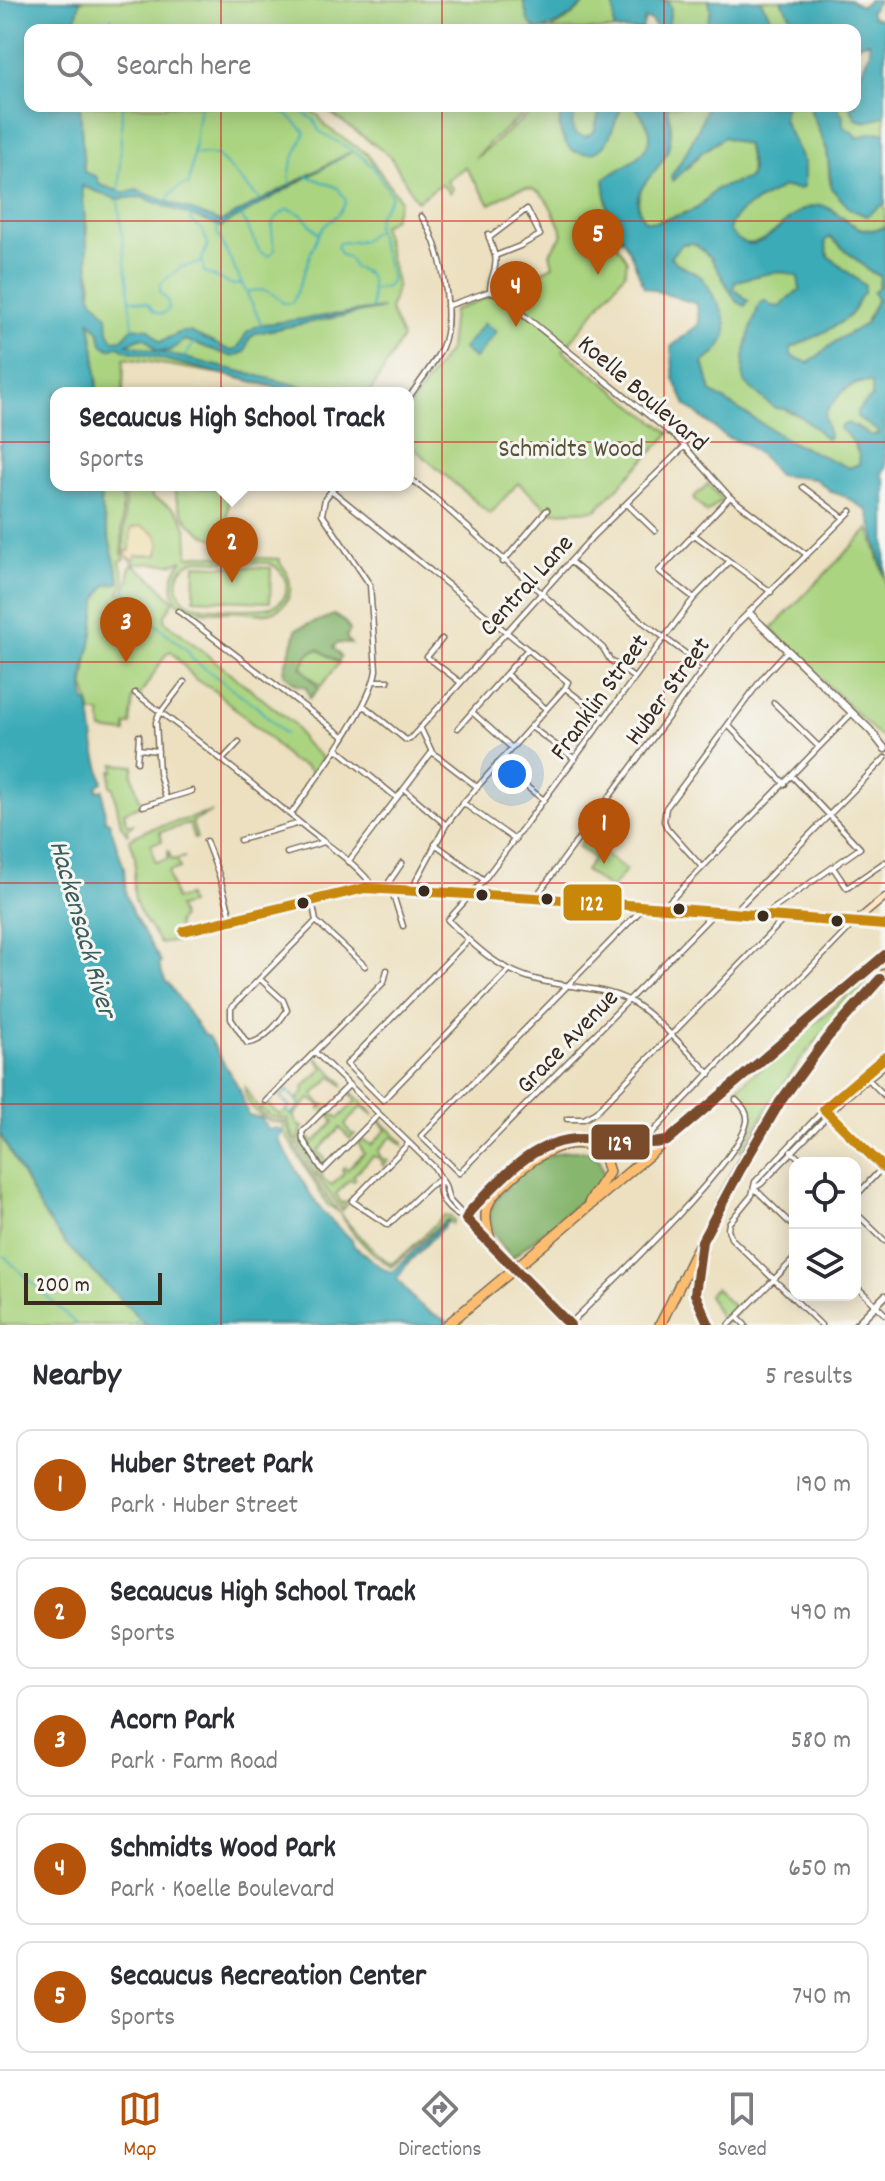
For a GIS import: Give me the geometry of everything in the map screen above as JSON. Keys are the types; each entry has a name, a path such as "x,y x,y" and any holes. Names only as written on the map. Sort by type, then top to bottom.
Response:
{"highway":[{"path":"447,1325 885,955"},
{"path":"660,1325 745,1158 779,1101 823,1043 885,974"},
{"path":"466,1219 470,1211 518,1164 546,1145 580,1139 635,1147 667,1141"},
{"path":"466,1219 541,1154 561,1146 591,1146 603,1153 609,1172 577,1216"},
{"path":"492,1245 486,1213 497,1191"},
{"path":"702,1241 704,1252 694,1292 709,1325"}],"main road":[{"path":"855,922 885,897"},
{"path":"855,922 885,925"},
{"path":"466,1219 569,1325"}],"street":[{"path":"447,306 490,292 496,265 489,236 527,209 540,235 495,256"},
{"path":"414,390 443,346 447,306 435,244 429,226 421,216"},
{"name":"Koelle Boulevard","path":"490,292 496,293 599,374 685,446 730,497 807,555"},
{"name":"Central Lane","path":"420,727 570,561 685,446"},
{"path":"414,482 603,648 610,660 634,678"},
{"path":"803,487 844,518"},
{"path":"291,814 336,748 375,681 370,585 324,520 322,506 330,491"},
{"path":"332,491 568,682 476,786 446,825 414,891"},
{"path":"694,598 659,571 730,497"},
{"path":"627,504 655,531"},
{"path":"503,562 547,510"},
{"name":"Huber Street","path":"535,898 741,618 851,511"},
{"path":"693,534 771,592"},
{"path":"570,561 704,667"},
{"name":"Franklin Street","path":"468,940 448,920 473,895 694,598 729,562"},
{"path":"178,611 343,736"},
{"path":"749,613 885,749"},
{"path":"442,639 427,657 460,682"},
{"path":"458,728 527,650"},
{"path":"701,866 667,828 665,813 727,725 788,650"},
{"path":"506,674 546,709"},
{"path":"375,681 388,681"},
{"path":"166,799 159,773 156,722 184,682"},
{"path":"565,688 604,718"},
{"path":"135,693 291,814 375,889"},
{"path":"774,703 819,747"},
{"path":"363,705 406,740 420,727 432,752 476,786"},
{"path":"472,712 511,747"},
{"path":"663,908 852,713"},
{"path":"727,725 785,784"},
{"path":"530,727 575,759"},
{"path":"137,762 139,736"},
{"path":"223,759 239,742"},
{"path":"336,748 397,798"},
{"path":"138,749 158,751"},
{"path":"348,862 432,752"},
{"path":"732,913 885,758"},
{"path":"497,764 544,800"},
{"path":"764,916 860,848 792,776"},
{"path":"404,789 446,825"},
{"path":"143,806 192,791"},
{"path":"463,803 515,840"},
{"path":"240,840 300,823"},
{"path":"206,841 232,920"},
{"path":"287,853 324,842"},
{"path":"435,844 484,880"},
{"path":"834,869 847,888 885,862"},
{"path":"402,863 389,882 389,889 403,926"},
{"path":"184,931 353,890 375,889 855,922"},
{"path":"312,900 316,921 365,966"},
{"path":"568,984 645,906"},
{"name":"Grace Avenue","path":"568,984 421,1136 459,1173 715,912"},
{"path":"567,1119 584,1119 596,1112 786,917"},
{"path":"260,979 283,1000 287,1010 258,1041 250,1044 229,1014 231,1008 316,921"},
{"path":"649,1136 855,922"},
{"path":"509,970 383,1100 347,1064 468,940 509,970 539,981 610,992 629,1000 710,1074"},
{"path":"266,1101 384,982 387,970"},
{"path":"315,1052 434,1167 449,1200 466,1219"},
{"path":"809,1131 824,1109 885,1058"},
{"path":"865,1076 885,1065"},
{"path":"865,1076 885,1096"},
{"path":"349,1085 302,1132 303,1140 323,1171 379,1114"},
{"path":"821,1325 731,1238 728,1229 732,1218 752,1195 754,1188 809,1131 829,1115 846,1092"},
{"path":"569,1325 724,1165 746,1123 745,1110 736,1100"},
{"path":"824,1109 884,1168 861,1191"},
{"path":"409,1143 352,1201 388,1225 429,1186 441,1179"},
{"path":"790,1150 798,1157"},
{"path":"754,1188 789,1222"},
{"path":"861,1218 885,1241"},
{"path":"729,1325 789,1264"},
{"path":"861,1291 885,1314"},
{"path":"856,1325 885,1296"},
{"path":"737,1317 745,1325"}],"green space":[{"path":"80,0 523,0 548,24 75,24"},
{"path":"589,0 614,0 614,24 560,24"},
{"path":"664,0 709,0 711,11 707,24 669,24 670,8"},
{"path":"760,0 781,0 794,16 813,24 775,24"},
{"path":"80,112 313,112 319,116 325,126 367,154 400,200 393,219 382,226 397,286 390,309 402,338 373,387 273,387 222,374 124,358 123,387 97,387 89,319 92,284 86,256 87,226 80,191 84,172"},
{"name":"Schmidts Wood","path":"329,112 526,112 475,159 531,112 562,112 559,126 566,140 575,152 589,153 605,146 619,112 641,114 649,129 647,145 635,159 604,180 608,212 622,240 615,242 627,260 625,273 563,351 670,433 596,510 552,512 518,483 490,514 414,448 414,400 449,350 453,311 553,266 550,253 563,234 548,202 536,190 516,190 490,204 465,167 446,181 453,189 450,193 441,184 417,201 390,156"},
{"path":"578,112 599,112 594,132 585,137 575,134 572,123"},
{"path":"668,112 705,112 671,176 689,167 701,153 724,137 747,145 749,178 716,189 698,208 655,222 645,221 639,209 642,187 669,143 671,128"},
{"path":"784,112 811,112 827,150 830,183 866,216 885,203 885,227 863,229 831,209 761,241 743,243 729,231 731,223 748,207 783,187 800,189 804,163 783,120"},
{"path":"840,112 852,112 865,122 885,115 885,132 857,138 843,126"},
{"path":"829,237 880,276 877,298 865,324 839,339 809,363 791,356 791,348 850,316 865,286 828,256 825,240"},
{"path":"694,243 711,258 736,301 748,301 733,288 736,281 775,272 799,277 800,290 781,307 771,306 778,407 804,418 827,439 825,417 830,404 842,392 857,384 872,383 872,397 857,416 880,432 871,436 856,425 851,437 860,458 859,464 849,468 791,442 711,392 703,362 714,355 700,276 680,268 669,257 682,244"},
{"path":"708,484 722,499 707,513 693,498"},
{"path":"100,491 122,491 122,554 125,559 120,561 125,581 119,593 123,594 133,564 155,581 174,601 165,615 165,621 294,724 304,742 322,758 313,773 291,761 215,691 195,679 171,651 140,695 132,699 131,725 126,725 126,733 102,730 100,713 92,713 84,685 97,596 106,585 120,582 101,507"},
{"path":"152,491 152,498 178,513 186,527 188,557 280,559 290,582 289,595 282,607 261,614 192,610 184,606 172,588 178,566 183,560 172,564 134,563 124,553 125,494","holes":["197,560 269,563 284,577 286,590 281,602 268,608 200,606 188,603 179,593 177,582 180,572"]},
{"path":"175,491 229,493 225,541 197,530 184,515"},
{"path":"869,529 885,578 885,731 879,736 771,629"},
{"path":"195,565 271,568 270,602 194,599"},
{"path":"334,615 345,622 350,630 346,637 351,644 338,643 333,647 341,657 338,662 318,649 309,653 301,667 319,688 310,698 306,687 297,685 284,674 285,664 296,629"},
{"path":"318,649 339,663 321,686 302,666 309,654"},
{"path":"114,764 134,766 132,774 141,805 124,812 127,824 133,824 127,830 128,835 121,825 113,787 110,786"},
{"path":"212,812 192,822 197,838 194,839 189,824 160,832 162,841 151,844 155,862 168,859 168,850 172,860 185,857 177,859 180,868 168,872 175,899 187,896 189,904 178,907 180,936 177,941 160,944 135,900 135,860 129,839 147,830"},
{"path":"582,841 589,842 626,870 611,889 585,871 594,858 578,846"},
{"path":"885,964 805,1054 772,1100 742,1151 739,1149 751,1126 753,1113 737,1088"},
{"path":"316,1057 343,1086 332,1076 314,1094 320,1104 325,1105 320,1109 320,1105 310,1099 293,1116 303,1127 299,1137 319,1169 316,1176 287,1119 272,1117 260,1108 266,1103 280,1115 289,1108 287,1112 291,1115 301,1104 296,1100 305,1091 303,1088 323,1068"},
{"path":"245,1087 261,1113 272,1121 286,1122 303,1160 329,1199 360,1236 391,1264 444,1215 451,1216 454,1220 452,1224 448,1219 444,1221 391,1267 371,1252 339,1212 327,1204 284,1132 283,1122 269,1121 256,1112 245,1094"},
{"path":"347,1089 373,1115 362,1106 345,1124 351,1134 355,1134 350,1139 340,1128 318,1151 328,1162 321,1164 305,1137 315,1142 334,1122 324,1112 328,1108 339,1118 356,1101"},
{"path":"378,1119 403,1145 392,1136 378,1151 381,1158 388,1161 383,1166 381,1159 373,1156 353,1176 356,1179 350,1179 336,1194 342,1204 345,1202 347,1205 342,1210 317,1177 321,1174 322,1179 332,1185 344,1173 344,1167 347,1170 364,1153 358,1143 362,1140 372,1145 386,1130"},
{"path":"0,1134 43,1213 65,1243 146,1325 0,1325"},
{"path":"568,1151 586,1151 600,1160 604,1175 596,1188 512,1258 500,1244 490,1221 495,1202 533,1163"},
{"path":"715,1288 738,1311 724,1325 708,1295"}],"sand":[{"path":"141,526 156,534 160,544 158,555 136,555 135,559 131,559 126,551 130,551 131,528"}],"water":[{"name":"Hackensack River","path":"0,0 80,0 75,24 24,24 24,112 80,112 84,172 96,176 100,185 125,193 136,190 221,222 351,152 221,227 141,197 116,199 82,186 91,296 107,316 108,331 113,340 122,339 133,327 149,329 160,342 181,332 190,332 231,351 237,349 247,332 259,325 383,308 256,333 249,339 245,352 233,357 185,340 169,351 157,351 142,337 127,344 304,387 276,387 118,346 109,349 102,344 99,331 90,321 97,387 50,387 50,491 100,491 101,507 120,582 106,585 97,602 83,692 85,702 89,702 103,782 97,786 97,791 103,790 105,820 109,822 124,868 126,894 133,914 161,962 159,966 166,983 208,1037 240,1090 248,1115 261,1118 268,1130 277,1128 283,1132 278,1139 308,1190 354,1246 383,1269 392,1272 445,1221 449,1221 407,1264 397,1279 420,1305 453,1325 146,1325 65,1243 43,1213 0,1134"},
{"path":"523,0 589,0 556,24 531,24"},
{"path":"614,0 637,0 642,4 650,0 667,1 671,8 669,24 653,24 645,19 644,24 614,24"},
{"path":"709,0 760,0 775,24 707,24 711,11"},
{"path":"781,0 850,0 861,6 869,0 879,0 870,12 885,23 885,115 863,121 856,119 853,112 861,112 861,71 870,51 869,42 861,43 861,24 813,24 791,17"},
{"path":"562,112 578,112 572,127 575,134 585,137 594,132 599,112 620,112 606,143 592,153 570,149 561,133"},
{"path":"639,112 668,112 668,150 644,184 638,200 645,221 655,222 698,208 716,189 749,178 752,170 747,145 724,137 701,153 672,181 671,176 705,112 784,112 783,120 804,163 804,186 800,189 783,187 748,206 736,216 729,230 738,240 747,244 756,243 800,211 822,205 859,228 875,230 885,227 885,468 882,473 885,483 885,578 868,511 815,479 777,475 766,460 746,444 726,437 686,405 674,379 671,347 699,324 697,304 644,287 631,254 608,212 604,179 642,152 650,137 648,126","holes":["830,237 880,276 880,286 873,293 877,299 865,324 839,339 809,363 791,356 791,348 845,319 864,293 865,286 828,256 825,241","694,243 711,258 736,301 745,306 748,301 733,288 736,281 776,272 798,277 800,290 781,307 771,306 766,300 759,304 745,353 744,382 774,408 796,414 827,439 825,418 828,408 850,386 860,382 872,383 872,397 857,411 857,417 879,434 871,436 848,423 840,429 854,444 859,454 859,464 849,468 791,442 711,392 703,362 723,341 725,318 703,279 670,257 682,244"]},
{"path":"811,112 840,112 843,126 857,138 885,132 885,203 866,216 850,209 832,189 827,150"},
{"path":"484,323 496,332 475,359 463,349"}],"waterway":[{"path":"111,17 111,24"},
{"path":"119,191 122,112"},
{"path":"167,201 176,190 189,185 199,112"},
{"path":"281,112 305,132 292,162 290,184"},
{"path":"302,112 314,120 319,131 360,155 373,167 392,196 378,216 376,227 392,280 385,288 373,289"},
{"path":"194,154 217,155 260,200"},
{"path":"246,292 266,291 283,303 292,303 318,236 343,208 346,201 338,188 307,176"},
{"path":"118,200 133,327"},
{"path":"241,215 260,252 269,256 275,250 272,226 288,209 301,214 318,233"},
{"path":"191,216 190,220 202,230 208,244 202,259 204,272 233,285 241,284"},
{"path":"218,226 217,232 262,325"},
{"path":"372,308 371,278 340,254 337,246 339,243 362,241 376,230"},
{"path":"129,299 147,303 155,312 163,314 169,308 160,292 160,284 181,267 203,262"},
{"path":"184,358 194,343"},
{"path":"125,589 147,617 188,651 192,659 256,706 285,734"},
{"path":"287,1091 301,1104 290,1115 287,1112 290,1107 280,1097 287,1091"},
{"path":"4,1256 77,1325"},
{"path":"132,1325 140,1318"}],"transit line":[{"name":"122","path":"184,931 365,888 885,925"},
{"name":"129","path":"570,1325 466,1219 470,1211 519,1163 548,1146 581,1139 635,1143 667,1141 885,955"},
{"name":"129","path":"709,1325 695,1294 702,1241 780,1102 827,1038 880,979"},
{"name":"122","path":"885,1057 824,1109 885,1169"}],"place":[{"name":"Secaucus Recreation Center","path":"598,275"},
{"name":"Schmidts Wood Park","path":"516,327"},
{"name":"Secaucus High School Track","path":"232,583"},
{"name":"Acorn Park","path":"126,663"},
{"name":"Huber Street Park","path":"604,864"}]}
